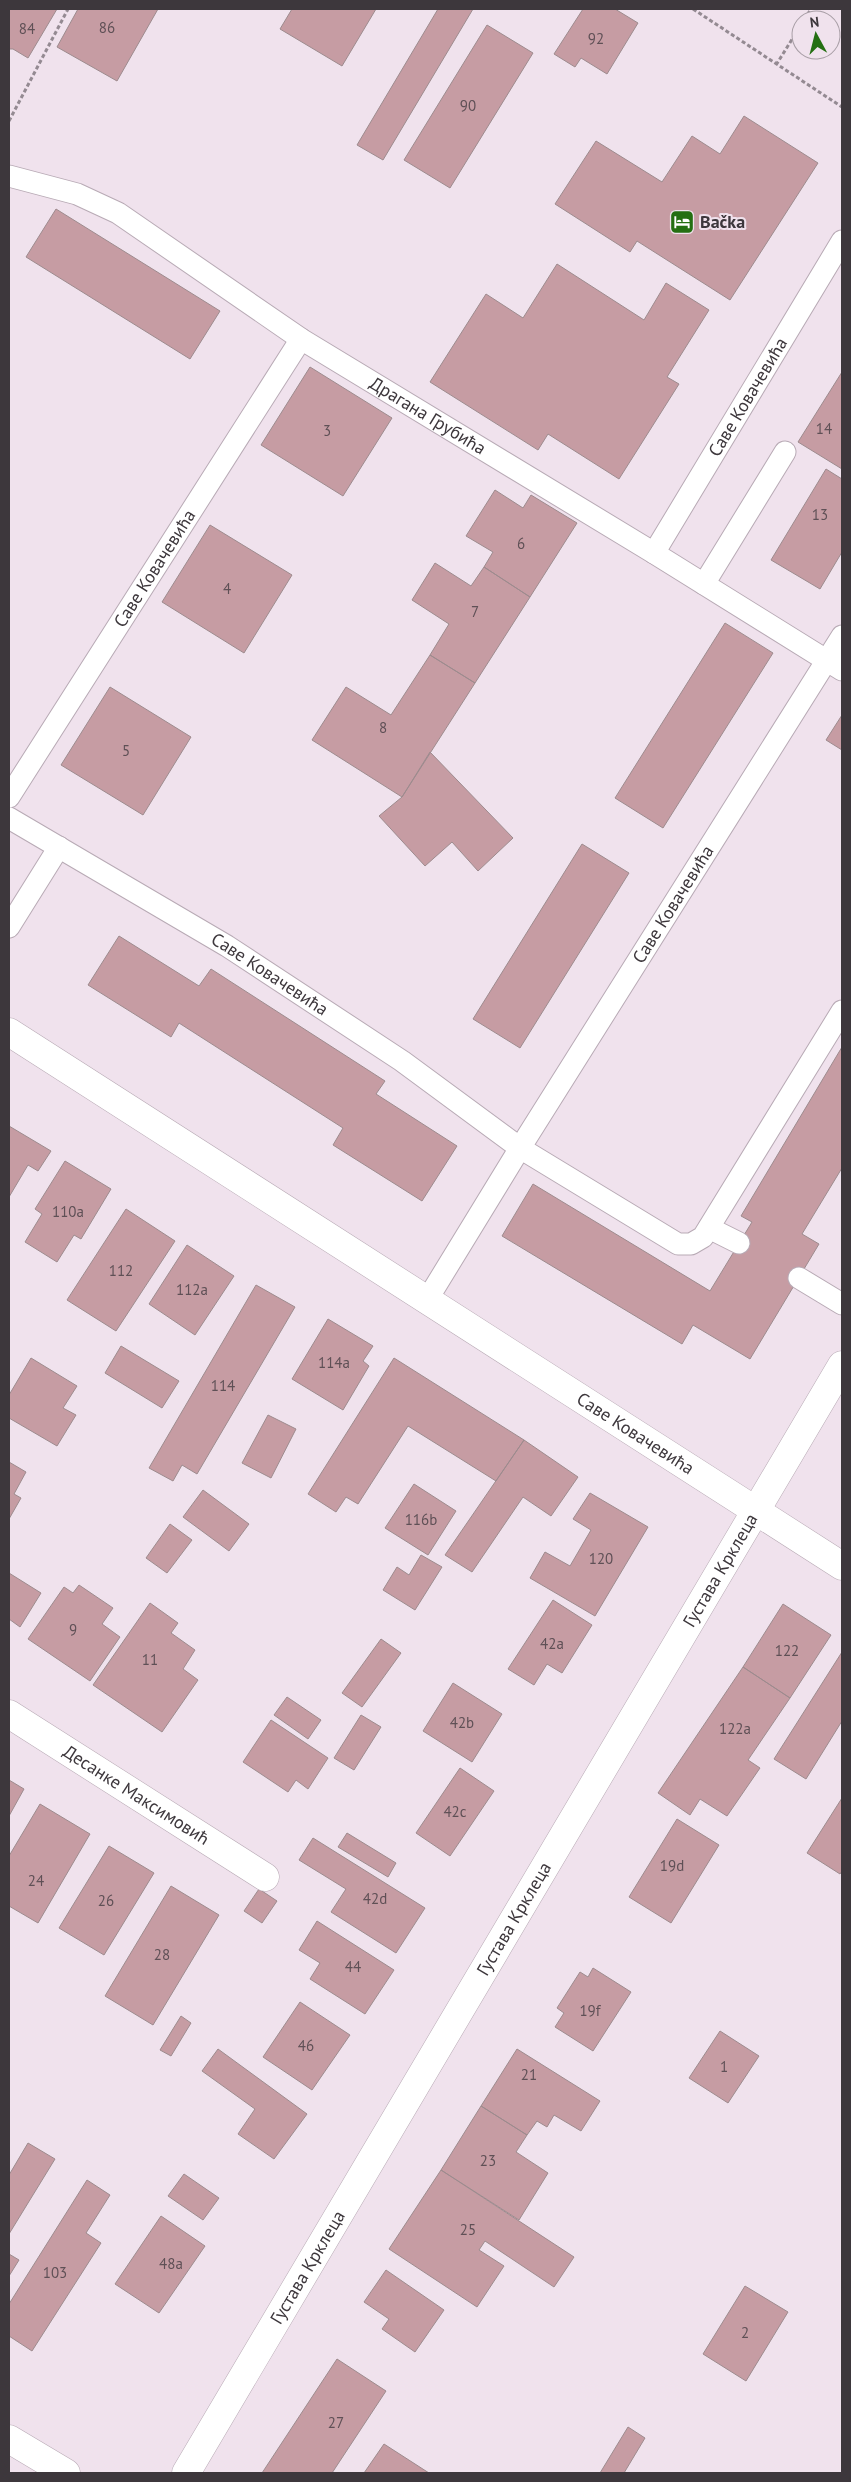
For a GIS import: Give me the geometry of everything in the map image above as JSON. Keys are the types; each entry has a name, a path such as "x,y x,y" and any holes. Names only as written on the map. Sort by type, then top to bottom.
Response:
{"street":[{"name":"Саве Ковачевића","path":"9,1032 842,1566"},
{"name":"Густава Крклеца","path":"186,2473 842,1365"},
{"name":"Десанке Максимовић","path":"9,1714 264,1877"},
{"path":"9,2438 66,2473"}],"lane":[{"name":"Драгана Грубића","path":"9,176 77,194 118,213 300,339 654,553 835,666"},
{"name":"Саве Ковачевића","path":"654,553 842,241"},
{"name":"Саве Ковачевића","path":"9,797 300,339"},
{"path":"704,584 785,452"},
{"name":"Саве Ковачевића","path":"427,1300 520,1148 835,666 842,636"},
{"name":"Саве Ковачевића","path":"9,818 227,946 402,1060 520,1148"},
{"path":"9,927 59,847"},
{"path":"520,1148 678,1244 691,1244 703,1237 709,1228 842,1011"},
{"path":"709,1228 739,1243"},
{"path":"799,1278 842,1304"}],"path":[{"path":"9,121 68,9"},
{"path":"693,9 842,107"},
{"path":"776,65 791,41"}],"building":[{"path":"9,9 57,9 28,58 13,49 9,49"},
{"path":"78,9 158,9 117,81 57,47"},
{"path":"292,9 376,9 342,66 280,29"},
{"path":"438,9 473,9 383,160 357,145"},
{"path":"583,9 615,9 638,23 607,74 581,58 575,67 554,54"},
{"path":"487,25 533,53 450,188 404,160"},
{"name":"Bačka","path":"744,116 818,163 730,300 637,241 630,252 555,204 596,141 662,182 692,136 720,154"},
{"path":"56,209 220,311 190,359 26,257"},
{"path":"557,264 644,320 666,283 709,310 667,377 679,384 619,479 548,434 538,450 430,382 486,294 523,318"},
{"path":"310,367 392,418 343,496 261,445"},
{"path":"842,372 842,469 798,442"},
{"path":"826,469 842,479 842,552 820,589 771,560"},
{"path":"495,490 523,508 531,495 577,523 530,597 484,567 493,552 466,536"},
{"path":"210,525 292,575 244,653 162,602"},
{"path":"435,563 471,586 484,567 530,597 475,683 430,655 449,624 412,600"},
{"path":"725,623 773,653 663,828 615,798"},
{"path":"430,655 475,683 402,797 312,740 346,687 391,715"},
{"path":"110,687 191,737 143,815 61,765"},
{"path":"842,715 842,750 826,740"},
{"path":"430,752 513,838 478,871 452,842 425,866 379,816 402,797"},
{"path":"582,844 629,873 520,1048 473,1019"},
{"path":"119,936 199,986 211,969 385,1081 376,1094 457,1146 422,1201 333,1145 343,1128 179,1023 171,1037 88,985"},
{"path":"842,1047 842,1168 802,1234 819,1244 750,1359 693,1325 682,1344 502,1236 533,1184 710,1291 752,1222 741,1216"},
{"path":"9,1126 51,1151 38,1171 28,1165 9,1197"},
{"path":"65,1161 111,1189 81,1239 74,1235 57,1262 25,1242 42,1214 35,1209"},
{"path":"126,1209 175,1241 116,1331 67,1300"},
{"path":"187,1245 234,1276 195,1335 149,1304"},
{"path":"256,1285 295,1307 197,1474 182,1465 173,1481 149,1468"},
{"path":"328,1319 373,1346 363,1361 369,1366 343,1410 292,1379"},
{"path":"121,1346 179,1381 162,1408 105,1373"},
{"path":"31,1358 77,1386 63,1408 76,1415 57,1446 9,1418 9,1395"},
{"path":"394,1358 524,1440 496,1481 408,1426 358,1504 346,1497 336,1512 308,1494"},
{"path":"268,1415 296,1429 271,1478 242,1463"},
{"path":"524,1440 578,1477 551,1516 523,1497 472,1572 445,1555"},
{"path":"9,1462 26,1472 14,1494 21,1498 9,1519"},
{"path":"414,1484 456,1511 428,1555 385,1528"},
{"path":"203,1490 249,1524 229,1551 183,1517"},
{"path":"590,1493 648,1527 595,1616 530,1578 545,1552 570,1566 591,1530 573,1519"},
{"path":"170,1524 192,1540 167,1573 146,1558"},
{"path":"421,1555 442,1567 415,1610 383,1590 397,1567 409,1575"},
{"path":"9,1573 41,1593 20,1627 9,1619"},
{"path":"79,1585 113,1608 102,1624 120,1637 90,1681 28,1639 64,1587 73,1593"},
{"path":"553,1600 592,1625 562,1673 547,1664 534,1685 508,1669"},
{"path":"150,1603 178,1623 171,1633 195,1650 183,1669 198,1680 162,1732 93,1685"},
{"path":"783,1604 831,1635 790,1698 743,1667"},
{"path":"381,1639 401,1653 362,1707 342,1693"},
{"path":"842,1652 842,1721 806,1779 774,1759"},
{"path":"743,1667 790,1698 748,1760 760,1768 727,1816 700,1799 690,1815 658,1793"},
{"path":"453,1683 502,1714 472,1762 423,1731"},
{"path":"287,1697 321,1720 308,1739 274,1715"},
{"path":"361,1715 381,1727 354,1770 334,1758"},
{"path":"271,1720 328,1758 308,1789 296,1780 288,1792 243,1762"},
{"path":"460,1768 494,1791 450,1856 416,1833"},
{"path":"9,1780 24,1789 9,1816"},
{"path":"842,1798 842,1871 840,1874 807,1853"},
{"path":"40,1804 90,1834 38,1923 9,1906 9,1856"},
{"path":"677,1819 719,1845 671,1923 629,1897"},
{"path":"347,1833 396,1863 388,1877 338,1847"},
{"path":"313,1838 425,1908 396,1953 331,1912 346,1889 299,1860"},
{"path":"109,1846 154,1873 104,1955 59,1928"},
{"path":"171,1886 219,1915 153,2025 105,1996"},
{"path":"259,1889 277,1901 262,1923 244,1911"},
{"path":"317,1921 394,1970 365,2014 310,1979 320,1963 299,1950"},
{"path":"593,1968 631,1992 593,2051 555,2027 564,2013 557,2008 580,1972 588,1977"},
{"path":"300,2002 350,2035 312,2090 263,2057"},
{"path":"181,2016 191,2023 171,2056 160,2050"},
{"path":"720,2031 759,2056 728,2103 689,2078"},
{"path":"218,2049 307,2114 274,2159 238,2134 255,2109 202,2071"},
{"path":"517,2049 600,2101 581,2131 554,2115 547,2127 537,2121 527,2135 481,2106"},
{"path":"481,2106 527,2135 516,2152 548,2173 519,2220 441,2170"},
{"path":"28,2143 55,2159 9,2234 9,2175"},
{"path":"441,2170 574,2257 554,2287 485,2241 479,2250 504,2266 477,2307 389,2249"},
{"path":"184,2174 219,2198 203,2220 168,2196"},
{"path":"87,2180 110,2195 86,2233 101,2243 32,2351 9,2336 9,2304"},
{"path":"161,2216 205,2246 159,2313 115,2284"},
{"path":"9,2254 19,2260 9,2276"},
{"path":"386,2270 444,2310 415,2352 382,2329 389,2319 364,2302"},
{"path":"745,2286 788,2312 746,2381 703,2354"},
{"path":"337,2359 386,2391 332,2473 262,2473"},
{"path":"628,2427 645,2438 624,2473 600,2473"},
{"path":"384,2444 429,2473 364,2473"}],"place":[{"name":"Bačka","path":"682,222"}]}
